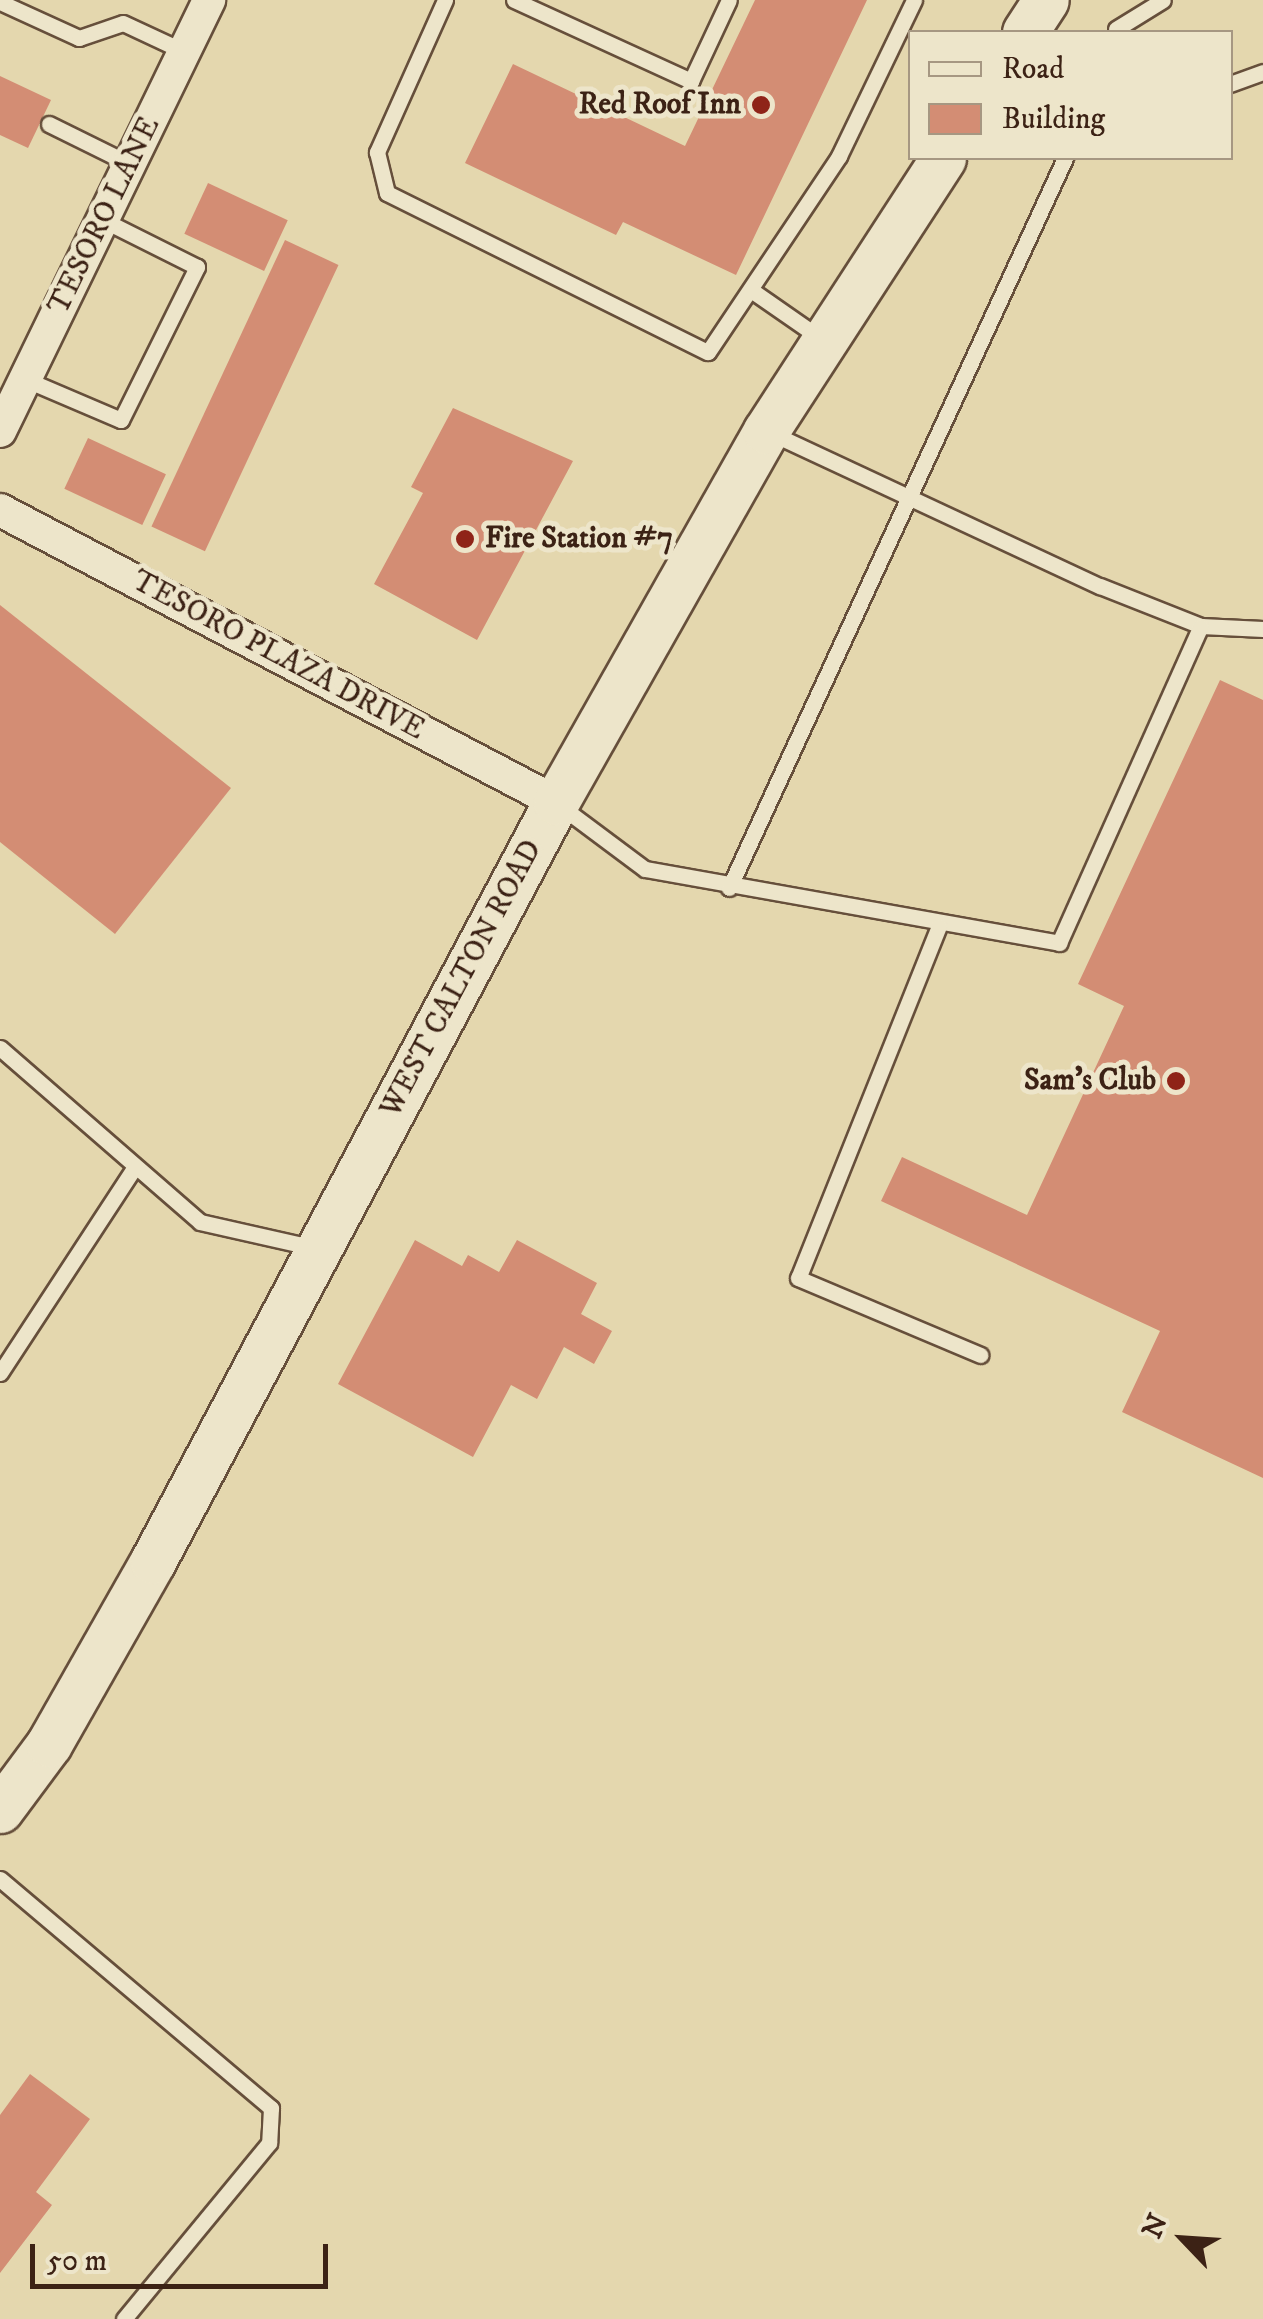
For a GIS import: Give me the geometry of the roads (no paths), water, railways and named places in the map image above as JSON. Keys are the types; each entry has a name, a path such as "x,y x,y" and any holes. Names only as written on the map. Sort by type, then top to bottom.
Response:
{"main road":[{"path":"1026,30 1046,0"},
{"name":"WEST CALTON ROAD","path":"0,1810 49,1744 319,1249 556,802 766,431 942,160"}],"street":[{"name":"TESORO LANE","path":"0,431 209,0"},
{"name":"TESORO PLAZA DRIVE","path":"0,510 556,802"}],"lane":[{"path":"445,0 376,152 387,193 708,352 840,156 914,0"},
{"path":"514,0 691,81 729,0"},
{"path":"1116,29 1163,0"},
{"path":"0,2 79,38 123,23 184,51"},
{"path":"1233,83 1263,72"},
{"path":"50,124 130,164"},
{"path":"730,888 1065,160"},
{"path":"27,380 121,420 197,267 103,220"},
{"path":"751,290 824,340"},
{"path":"766,431 906,501 1201,626 1263,630"},
{"path":"556,802 645,869 939,926 1058,944 1201,626"},
{"path":"939,926 798,1278 980,1354"},
{"path":"0,1048 133,1170 200,1222 319,1249"},
{"path":"0,1373 133,1170"},
{"path":"0,1879 271,2108 269,2143 124,2319"}],"place":[{"name":"Red Roof Inn","path":"761,105"},
{"name":"Fire Station #7","path":"465,539"},
{"name":"Sam's Club","path":"1176,1081"}]}
